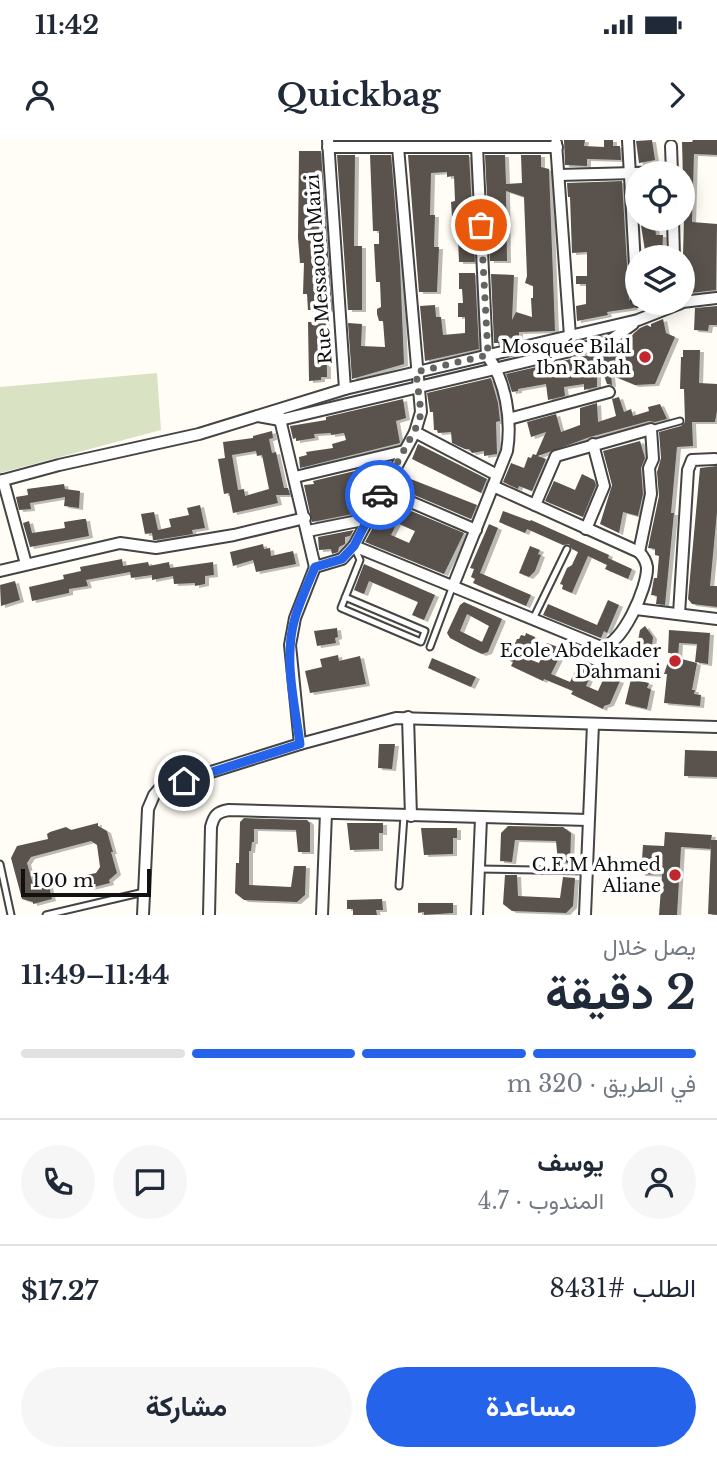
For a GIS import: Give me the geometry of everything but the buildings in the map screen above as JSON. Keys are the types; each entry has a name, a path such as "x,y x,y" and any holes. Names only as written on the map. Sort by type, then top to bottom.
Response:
{"street":[{"path":"628,140 629,161"},
{"path":"328,144 398,147 417,143 556,143 570,336"},
{"name":"Rue Messaoud Maizi","path":"328,144 345,388"},
{"path":"453,586 507,451 509,419 496,367 488,355 471,145"},
{"path":"671,145 671,161"},
{"path":"315,567 342,559 354,546 415,432 421,412 398,147"},
{"path":"559,175 625,173"},
{"path":"695,301 717,298"},
{"path":"638,315 638,320"},
{"path":"278,414 345,388 638,320 650,315"},
{"path":"26,564 1,480 59,464 199,434 256,415 278,414 418,386 608,342 638,320"},
{"path":"509,419 609,392"},
{"path":"278,414 315,567 295,618 290,645 300,744"},
{"path":"536,505 556,456 651,429 651,494 639,552"},
{"path":"354,546 605,647 615,642 636,609 647,569 644,557 639,552 536,505 415,432"},
{"path":"586,529 604,486 593,444"},
{"path":"295,477 404,451"},
{"path":"679,614 688,470 692,460 696,458 715,459"},
{"path":"383,490 476,530"},
{"path":"0,571 120,543 156,548 234,535 304,518"},
{"path":"308,531 368,519"},
{"path":"636,609 717,619"},
{"path":"407,816 408,717"},
{"path":"143,915 148,809 153,794 160,788 300,744 381,721 408,717 717,727"},
{"path":"585,915 593,724"},
{"path":"209,915 211,827 219,812 589,820"},
{"path":"322,915 326,813"},
{"path":"477,915 481,818"}],"lane":[{"path":"651,429 680,421"},
{"path":"345,597 356,602 425,631 421,642 341,608 346,596 360,559 354,546"},
{"path":"533,619 567,549"},
{"path":"430,647 453,586"},
{"path":"399,886 407,816"},
{"path":"0,864 11,915"},
{"path":"479,869 587,871"},
{"path":"46,915 144,892"}],"green space":[{"path":"157,373 161,430 0,473 0,387"}],"way so far":[{"path":"380,495 419,422 421,412 416,372 488,355 481,225"}],"place":[{"name":"Mosquée Bilal Ibn Rabah","path":"645,357"},
{"name":"Ecole Abdelkader Dahmani","path":"675,661"},
{"name":"C.E.M Ahmed Aliane","path":"675,875"}],"route":[{"path":"184,781 300,744 290,645 295,618 315,567 342,559 354,546 380,495"}]}
